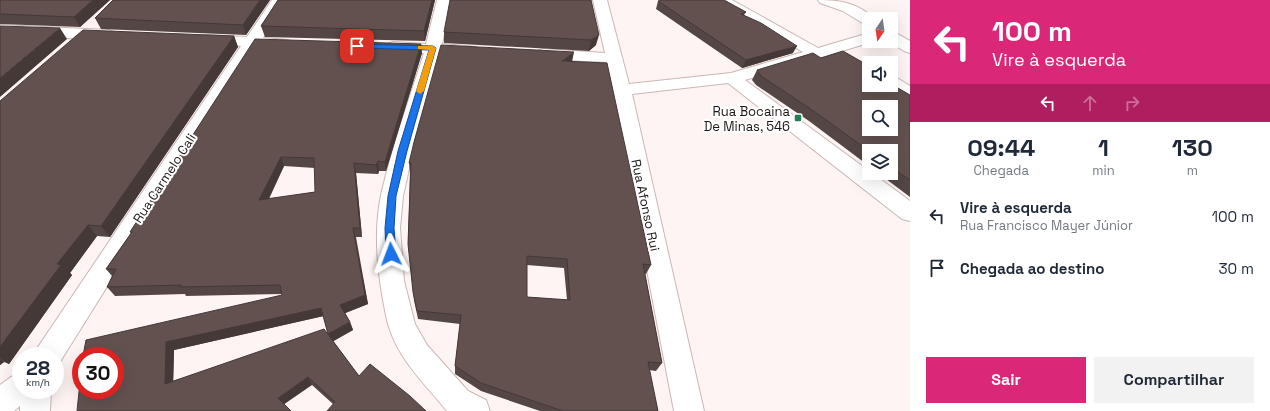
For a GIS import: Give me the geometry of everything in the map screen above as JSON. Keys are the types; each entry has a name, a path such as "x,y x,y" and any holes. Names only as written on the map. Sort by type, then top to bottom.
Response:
{"street":[{"name":"Rua Carmelo Cali","path":"54,347 279,0"},
{"path":"444,0 433,48 403,151 392,196 389,228 392,281 402,327 417,354 458,401 475,411"},
{"name":"Rua Afonso Rui","path":"600,0 622,90 689,411"},
{"path":"722,0 824,51 850,59"},
{"path":"825,0 848,8 862,17"},
{"path":"68,49 100,19"},
{"path":"0,30 125,36"},
{"path":"196,39 299,44"},
{"path":"622,90 732,78 862,40"},
{"path":"898,40 910,48"},
{"path":"378,46 488,51"},
{"path":"527,53 614,58"},
{"path":"732,78 910,213"},
{"path":"898,86 910,93"},
{"path":"0,403 12,394"},
{"path":"34,411 35,399"}],"building":[{"path":"0,0 93,0 74,17 0,14"},
{"path":"113,0 260,0 243,25 95,18"},
{"path":"278,0 432,0 424,31 261,26"},
{"path":"450,0 591,0 599,35 591,40 444,32"},
{"path":"724,0 746,12 741,14 761,23 797,46 746,60 658,1"},
{"path":"0,26 60,28 0,78"},
{"path":"83,30 234,36 101,226 88,225 57,264 61,265 0,347 0,101"},
{"path":"255,39 421,44 385,162 378,161 376,165 354,163 360,228 353,228 365,295 340,305 350,322 328,334 321,308 166,342 165,384 324,329 359,376 370,364 410,396 426,411 327,411 335,402 308,377 278,398 291,411 77,411 78,399 124,399 124,347 85,347 86,340 282,295 280,285 107,287 116,269 106,269 132,232 130,232","holes":["281,157 314,158 315,192 259,200"]},
{"path":"441,45 574,52 562,61 607,63 651,265 643,264 662,363 648,362 658,411 563,411 481,383 455,366 461,315 417,311 413,292 408,244 411,163 409,163","holes":["527,256 567,259 570,300 527,297"]},
{"path":"843,51 862,62 862,92 898,92 898,88 910,95 910,180 898,172 898,144 862,144 862,146 761,76 757,70 813,53 821,58"}],"slow traffic":[{"path":"420,48 433,48 420,91"}],"place":[{"name":"Rua Bocaina De Minas, 546","path":"798,118"}],"route":[{"path":"357,46 433,48 403,151 392,196 389,228 391,254"}]}
